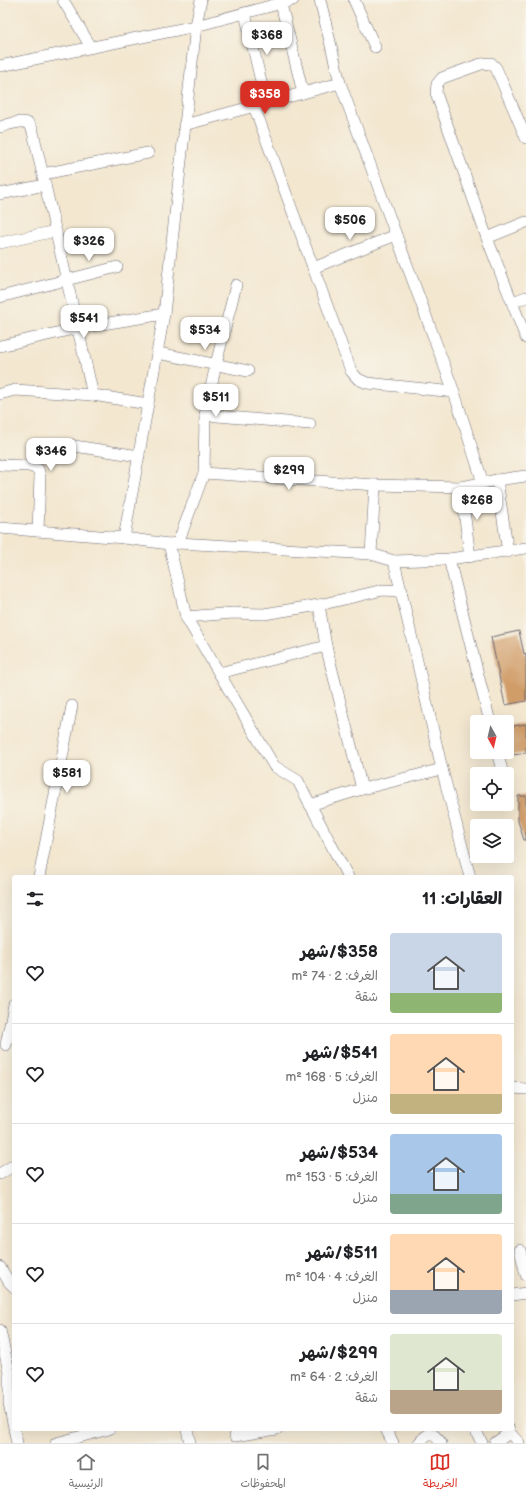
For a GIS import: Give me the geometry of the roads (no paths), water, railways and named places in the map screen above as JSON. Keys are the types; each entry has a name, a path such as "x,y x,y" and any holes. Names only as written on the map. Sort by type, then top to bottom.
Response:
{"street":[{"path":"62,0 91,47"},
{"path":"124,538 164,314 184,125 196,26 201,0"},
{"path":"0,66 196,26 294,0"},
{"path":"320,0 340,83 454,392 483,483"},
{"path":"354,0 375,47"},
{"path":"280,4 303,93"},
{"path":"246,13 266,103"},
{"path":"526,138 496,68 491,63 481,64 442,78 437,84 436,93 487,238 526,338"},
{"path":"184,125 340,83"},
{"path":"254,106 351,371 358,379 367,383 454,392"},
{"path":"0,127 18,122 26,122 30,124 33,132 93,395"},
{"path":"0,194 44,179 148,153"},
{"path":"487,238 526,222"},
{"path":"0,243 56,231"},
{"path":"313,268 396,235"},
{"path":"0,297 117,267"},
{"path":"236,285 205,415 204,474 173,544 186,617 274,766 298,781 347,875"},
{"path":"513,302 526,297"},
{"path":"0,346 78,328 164,314"},
{"path":"158,353 216,364 248,372"},
{"path":"0,394 14,390 93,395 148,404"},
{"path":"205,415 310,424"},
{"path":"68,445 139,456"},
{"path":"0,465 29,466 38,469 40,476 38,531"},
{"path":"204,474 375,485 461,487 526,476"},
{"path":"497,480 508,552"},
{"path":"371,554 375,485"},
{"path":"461,487 470,557"},
{"path":"0,528 124,538 173,544 371,554 394,560 450,559 508,552 526,548"},
{"path":"450,559 488,715"},
{"path":"394,560 442,769 469,875"},
{"path":"186,617 233,613 264,614 319,606 383,590 402,591"},
{"path":"319,606 326,646 362,789"},
{"path":"219,673 326,646"},
{"path":"39,875 72,706"},
{"path":"310,805 362,789 442,769"},
{"path":"7,1045 12,1016"},
{"path":"514,1088 526,1089"},
{"path":"0,1174 12,1166"},
{"path":"519,1250 526,1275"},
{"path":"0,1267 12,1285"},
{"path":"514,1295 526,1292"},
{"path":"0,1330 9,1372 9,1403 12,1418"},
{"path":"15,1431 17,1443"},
{"path":"56,1443 102,1431"},
{"path":"187,1431 190,1443"},
{"path":"235,1436 265,1431"},
{"path":"387,1431 393,1443"},
{"path":"476,1431 482,1443"},
{"path":"495,1443 505,1436 508,1431"},
{"path":"510,1431 519,1443"},
{"path":"420,1443 430,1433 435,1435 441,1443"}]}
